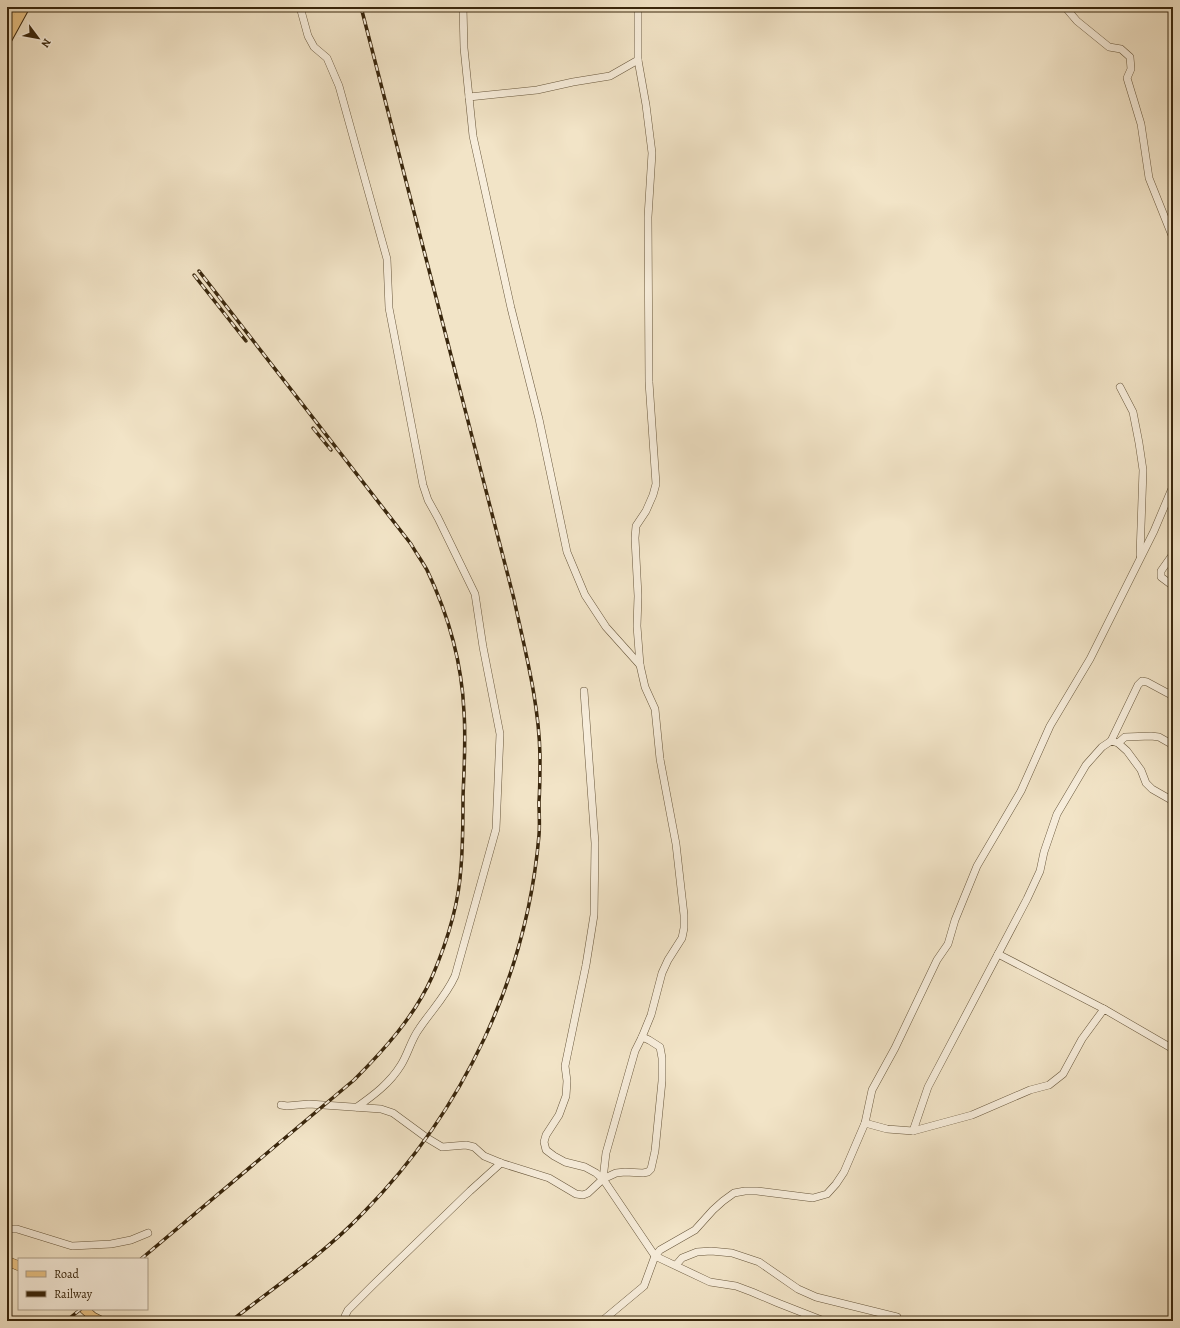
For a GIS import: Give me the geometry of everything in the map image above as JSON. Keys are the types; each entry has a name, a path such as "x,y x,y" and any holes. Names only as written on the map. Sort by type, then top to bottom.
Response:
{"highway":[{"path":"7,18 13,7"},
{"path":"7,38 24,7"}],"main road":[{"path":"7,1261 18,1266"},
{"path":"84,1311 90,1321"},
{"path":"84,1311 101,1321"}],"street":[{"path":"300,7 308,36 314,47 327,58 339,86 379,229 387,259 389,308 423,485 428,500 475,594 483,647 500,734 496,829 455,976 450,987 418,1031 402,1064 392,1079 376,1094 357,1107"},
{"path":"463,7 464,48 473,136 511,308 539,419 567,552 585,595 606,627 640,665"},
{"path":"604,1179 606,1153 635,1051 651,1015 662,973 682,938 684,928 684,915 676,844 660,759 655,710 646,687 640,665 637,626 638,596 635,538 636,526 646,511 656,484 648,374 648,217 652,153 646,105 638,60 638,7"},
{"path":"1065,7 1077,21 1109,47 1121,49 1130,57 1131,69 1128,78 1141,124 1149,178 1173,238"},
{"path":"469,97 537,90 610,76 638,60"},
{"path":"1120,387 1133,412 1143,470 1140,559"},
{"path":"602,1321 644,1286 654,1256 660,1250 695,1230 713,1210 734,1193 758,1191 813,1198 827,1194 844,1172 864,1123 872,1090 937,960 948,944 955,920 977,866 1021,791 1050,726 1090,659 1154,531 1173,486"},
{"path":"1173,554 1161,571 1161,577 1173,586"},
{"path":"1115,742 1138,685 1142,681 1147,682 1173,696"},
{"path":"584,691 595,843 594,915 586,965 565,1066 567,1081 566,1096 559,1115 546,1135 544,1142 546,1150 554,1156 569,1163 586,1167 604,1179 654,1256 710,1282 736,1286 778,1304 824,1321"},
{"path":"913,1131 928,1087 1027,899 1040,871 1044,852 1057,814 1086,765 1102,747 1125,737 1151,736 1173,745"},
{"path":"1115,742 1127,751 1141,770 1146,783 1152,789 1173,801"},
{"path":"998,954 1104,1009 1173,1049"},
{"path":"864,1123 887,1129 913,1131 972,1115 1030,1090 1049,1085 1063,1074 1082,1039 1104,1009"},
{"path":"281,1105 287,1106 309,1104 381,1109 393,1113 442,1147 466,1144 474,1147 484,1156 549,1178 576,1194 583,1195 588,1193 604,1179 616,1173 643,1173 648,1172 651,1169 662,1081 662,1052 660,1047 642,1037"},
{"path":"346,1321 345,1316 348,1310 464,1196 501,1163"},
{"path":"7,1229 17,1230 72,1246 111,1244 131,1240 148,1233"},
{"path":"676,1265 682,1258 697,1252 711,1251 732,1253 759,1262 798,1289 816,1297 897,1317"}],"railway":[{"path":"231,1321 300,1269 349,1227 364,1212 399,1173 431,1130 460,1086 484,1039 504,990 521,940 532,888 539,835 539,736 527,657 514,599 361,7"},
{"path":"142,1258 354,1080 398,1032 425,992 443,950 458,895 462,858 465,744 463,694 453,640 435,587 427,570 411,544 199,271"},
{"path":"194,275 246,341"},
{"path":"313,428 331,450"},
{"path":"66,1321 80,1310"}]}
